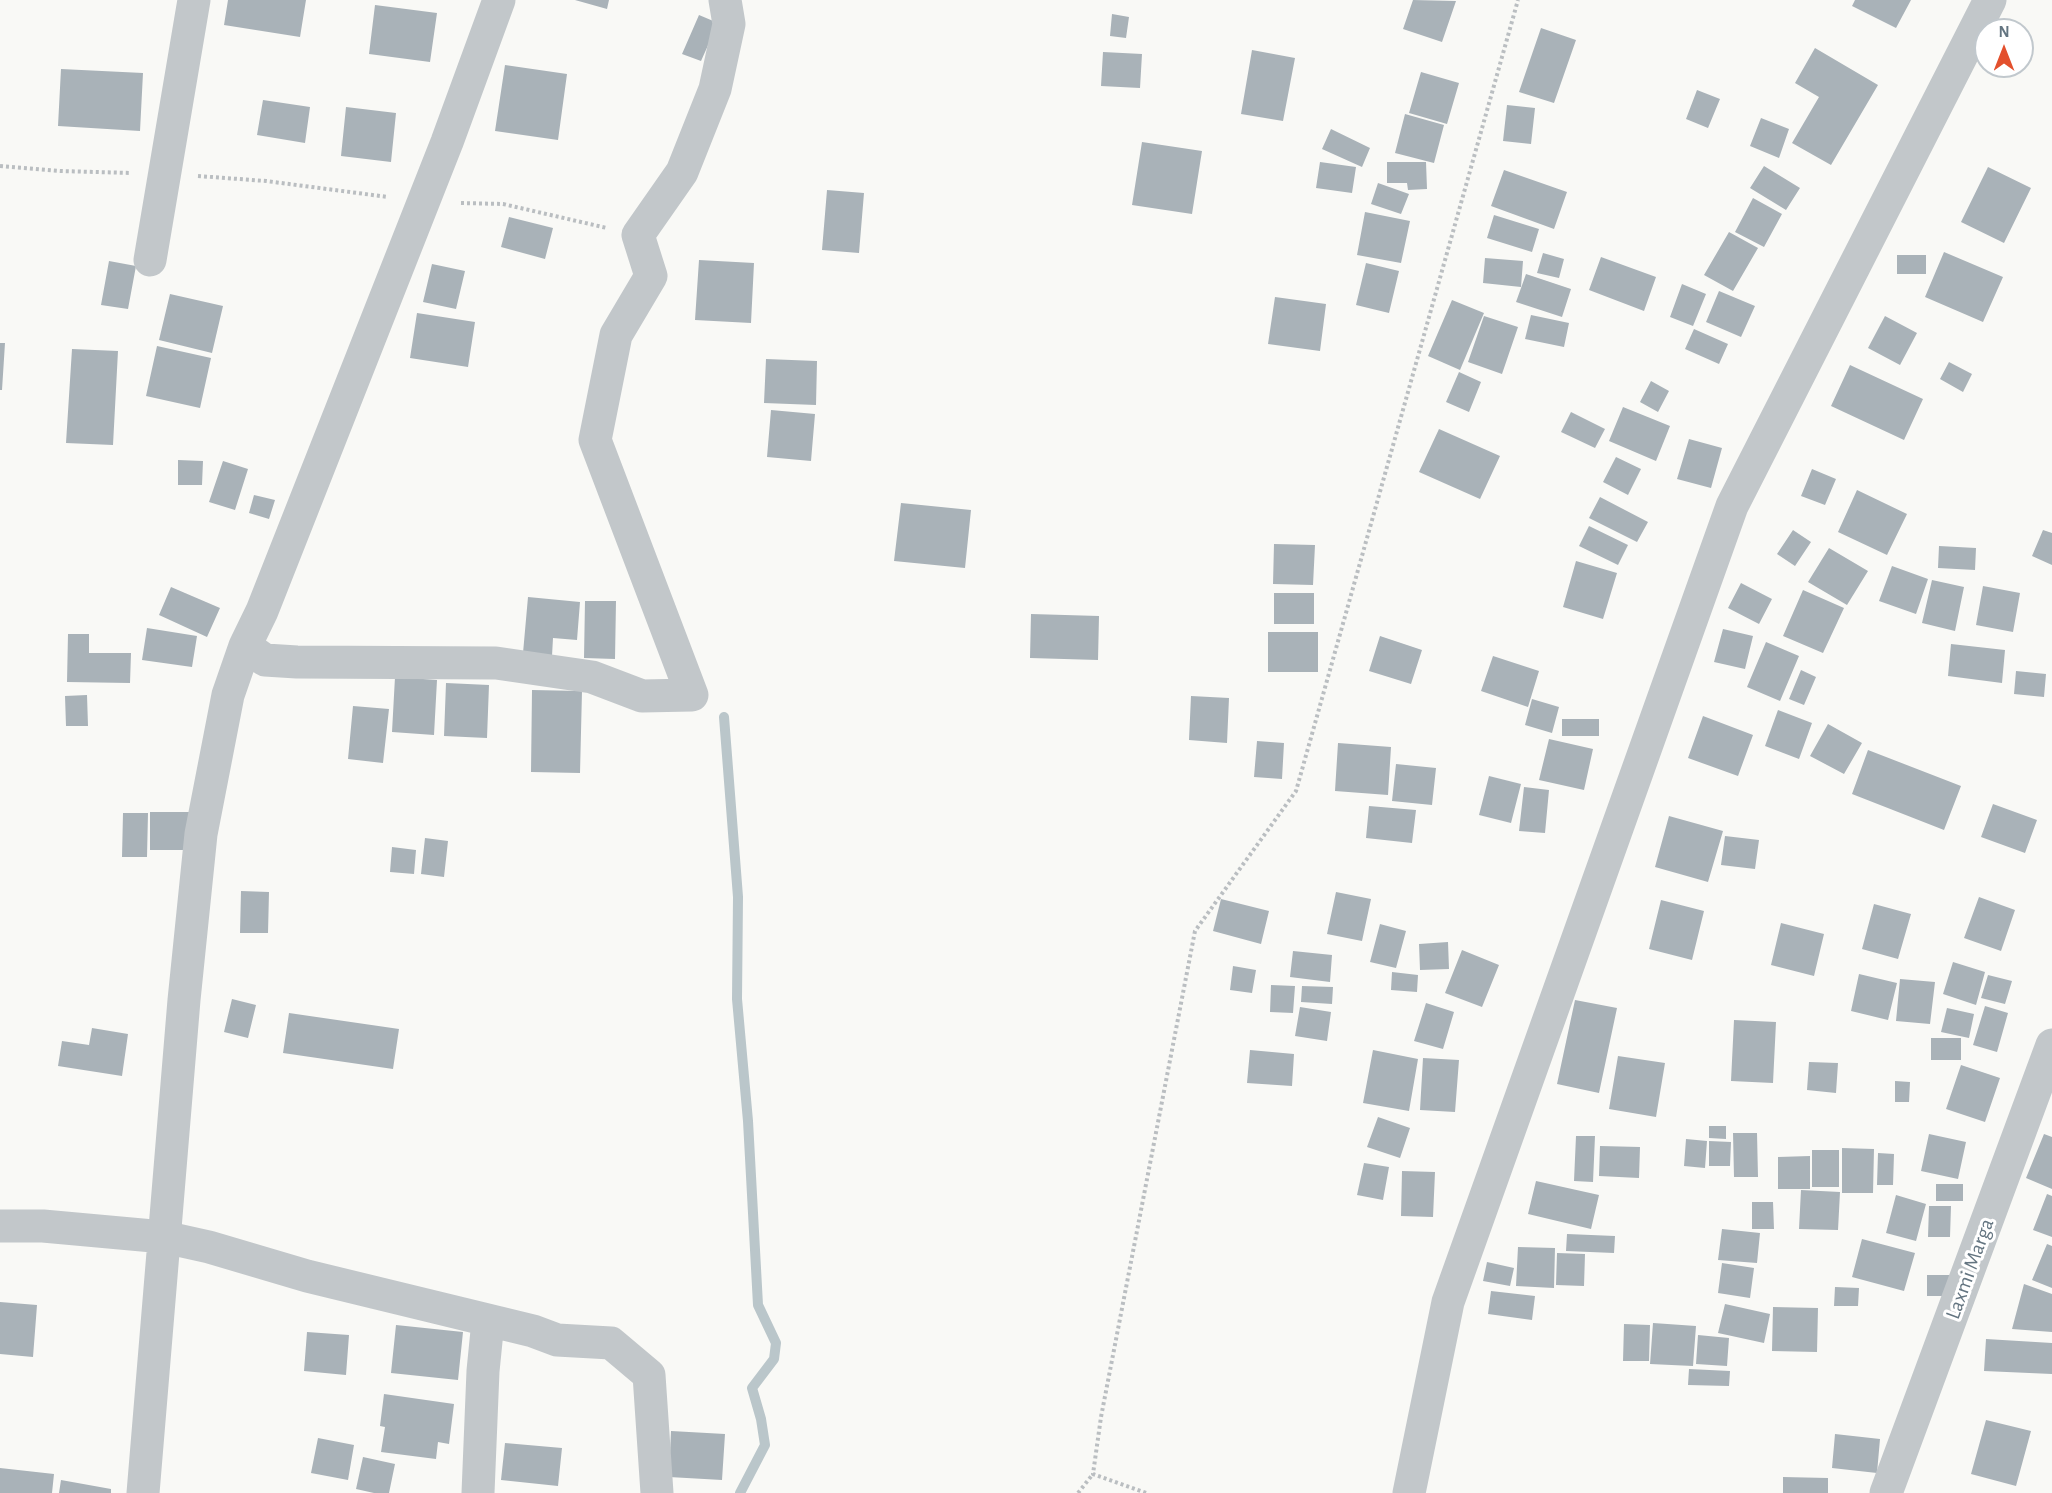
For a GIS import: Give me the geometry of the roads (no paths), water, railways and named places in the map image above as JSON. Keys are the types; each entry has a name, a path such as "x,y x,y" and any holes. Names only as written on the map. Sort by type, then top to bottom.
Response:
{"street":[{"path":"150,260 194,0"},
{"path":"143,1493 184,1000 201,834 228,695 245,646 262,611 424,202 499,0"},
{"path":"245,646 265,660 496,663 592,677 642,696 692,695 595,440 616,335 651,276 638,235 682,172 715,89 729,24 725,0"},
{"path":"1409,1493 1448,1302 1732,506 1990,0"},
{"name":"Laxmi Marga","path":"1886,1493 2052,1045"},
{"path":"0,1226 43,1226 165,1237 209,1247 307,1276 533,1331 557,1340 611,1343 649,1375 657,1493"},
{"path":"478,1493 483,1371 488,1321"}],"waterway":[{"path":"724,717 738,897 737,999 748,1121 758,1305 776,1343 774,1359 752,1388 761,1419 765,1445 740,1493"}]}
